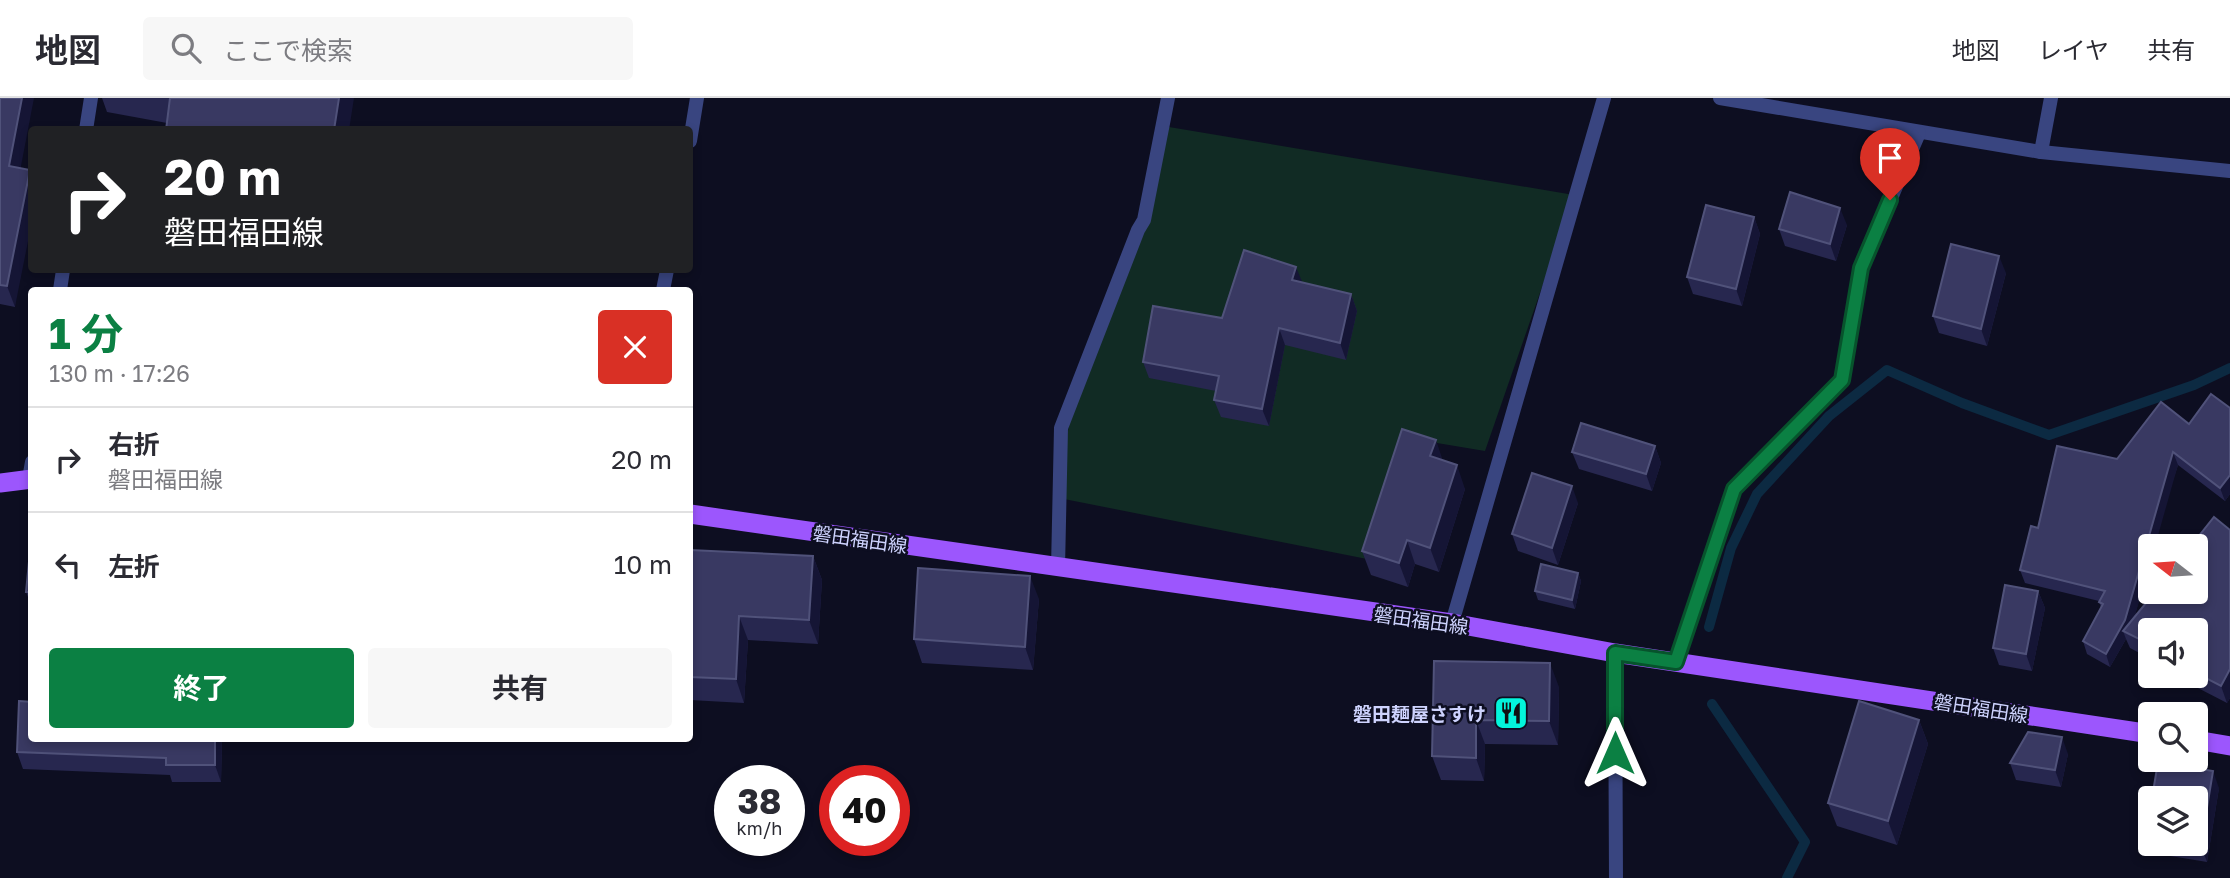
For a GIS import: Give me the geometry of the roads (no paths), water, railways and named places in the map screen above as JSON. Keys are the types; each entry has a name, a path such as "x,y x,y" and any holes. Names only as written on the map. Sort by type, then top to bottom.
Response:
{"main road":[{"path":"0,483 28,474"},
{"name":"磐田福田線","path":"693,514 1452,623 1615,653 2138,732"},
{"path":"2208,742 2230,746"}],"street":[{"path":"87,126 91,98"},
{"path":"692,126 697,98"},
{"path":"1058,568 1061,428 1144,220 1168,98"},
{"path":"1452,623 1604,98"},
{"path":"1720,98 2041,152 2230,171"},
{"path":"2041,152 2051,98"},
{"path":"1676,662 1734,489 1842,380 1861,268 1919,133"},
{"path":"1615,653 1616,878"}],"waterway":[{"path":"1709,627 1731,548 1757,494 1829,416 1887,370 1962,403 2049,435 2194,385 2230,368"},
{"path":"1712,704 1805,842 1787,878"}],"place":[{"name":"磐田麺屋さすけ","path":"1511,713"}]}
